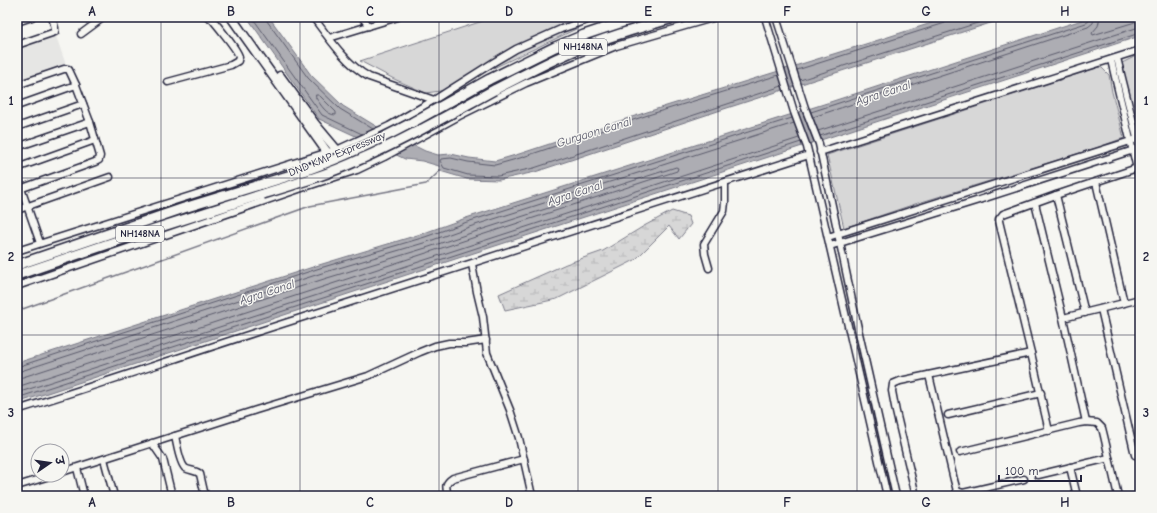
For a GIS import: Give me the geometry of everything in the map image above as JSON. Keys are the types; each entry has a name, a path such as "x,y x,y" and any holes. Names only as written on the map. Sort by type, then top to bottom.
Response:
{"highway":[{"name":"DND KMP Expressway","path":"17,265 184,208 311,168 355,151 391,134 488,80 556,47 584,35 638,17"},
{"name":"DND KMP Expressway","path":"17,275 120,240 315,178 360,160 394,144 560,56 612,36 676,17"}],"main road":[{"path":"231,17 327,152"},
{"path":"238,17 311,120 336,149"}],"street":[{"path":"17,22 32,17"},
{"path":"17,45 55,32 56,28 52,17"},
{"path":"81,34 104,17"},
{"path":"168,82 231,65 238,60 238,55 212,19 208,17"},
{"path":"313,17 334,45 363,74 434,100"},
{"path":"362,17 369,26"},
{"path":"329,38 398,17"},
{"path":"17,251 336,149 381,130 434,100 516,49 561,29 596,17"},
{"path":"17,286 357,170 526,83 616,46 716,17"},
{"path":"764,17 788,95 808,146 887,496"},
{"path":"776,17 805,108 819,144 896,496"},
{"path":"820,152 1140,50"},
{"path":"1114,59 1136,139 1138,149 1139,177"},
{"path":"17,85 66,68 69,70 90,122 100,154 100,158 97,161 19,189"},
{"path":"469,78 483,105"},
{"path":"17,106 76,85"},
{"path":"17,127 83,104"},
{"path":"17,147 90,122"},
{"path":"828,237 1136,139"},
{"path":"17,168 96,140"},
{"path":"830,246 1138,149"},
{"path":"17,410 809,155"},
{"path":"296,162 305,187"},
{"path":"1049,431 999,219 1003,214 1139,167"},
{"path":"17,177 19,189 27,206 40,243"},
{"path":"17,210 110,177"},
{"path":"1096,182 1124,303"},
{"path":"709,268 704,244 724,211 725,183"},
{"path":"1056,195 1085,313"},
{"path":"1035,203 1086,422"},
{"path":"472,264 483,317 487,353 510,410 519,438 532,496"},
{"path":"1063,318 1140,299"},
{"path":"1101,309 1135,455"},
{"path":"70,470 368,376 436,346 449,343 466,343 486,340"},
{"path":"916,496 896,412 892,387 893,384 900,381 1031,353"},
{"path":"929,375 957,491 964,493 1024,479"},
{"path":"948,415 1041,393"},
{"path":"960,452 1086,422 1097,423 1102,428 1118,496"},
{"path":"176,436 183,464 188,469 199,472 205,496"},
{"path":"152,443 163,459 172,496"},
{"path":"1038,475 1110,458"},
{"path":"104,459 114,496"},
{"path":"448,496 446,484 453,478 524,459"},
{"path":"1070,467 1077,496"},
{"path":"77,468 84,496"},
{"path":"17,486 30,482"}],"shaded area":[{"path":"56,36 66,65 17,83 17,50"}],"green space":[{"path":"495,17 604,17 447,90 426,93 394,79 360,61"},
{"path":"1140,54 1140,132 1138,133 1122,63"},
{"path":"1100,67 1109,75 1124,138 844,228 827,155"},
{"path":"672,211 688,216 691,224 679,239 669,226 635,260 557,299 505,310 499,294 566,264 603,251"}],"water":[{"name":"Gurgaon Canal","path":"247,17 269,17 311,75 343,106 379,128 425,151 438,155 451,154 495,161 950,17 1009,17 535,172 499,180 467,179 440,171 439,166 422,161 405,159 319,119"},
{"name":"Agra Canal","path":"1091,17 1140,17 1140,36 17,403 17,363"}],"waterway":[{"path":"17,311 310,206 426,184 441,170"}]}
